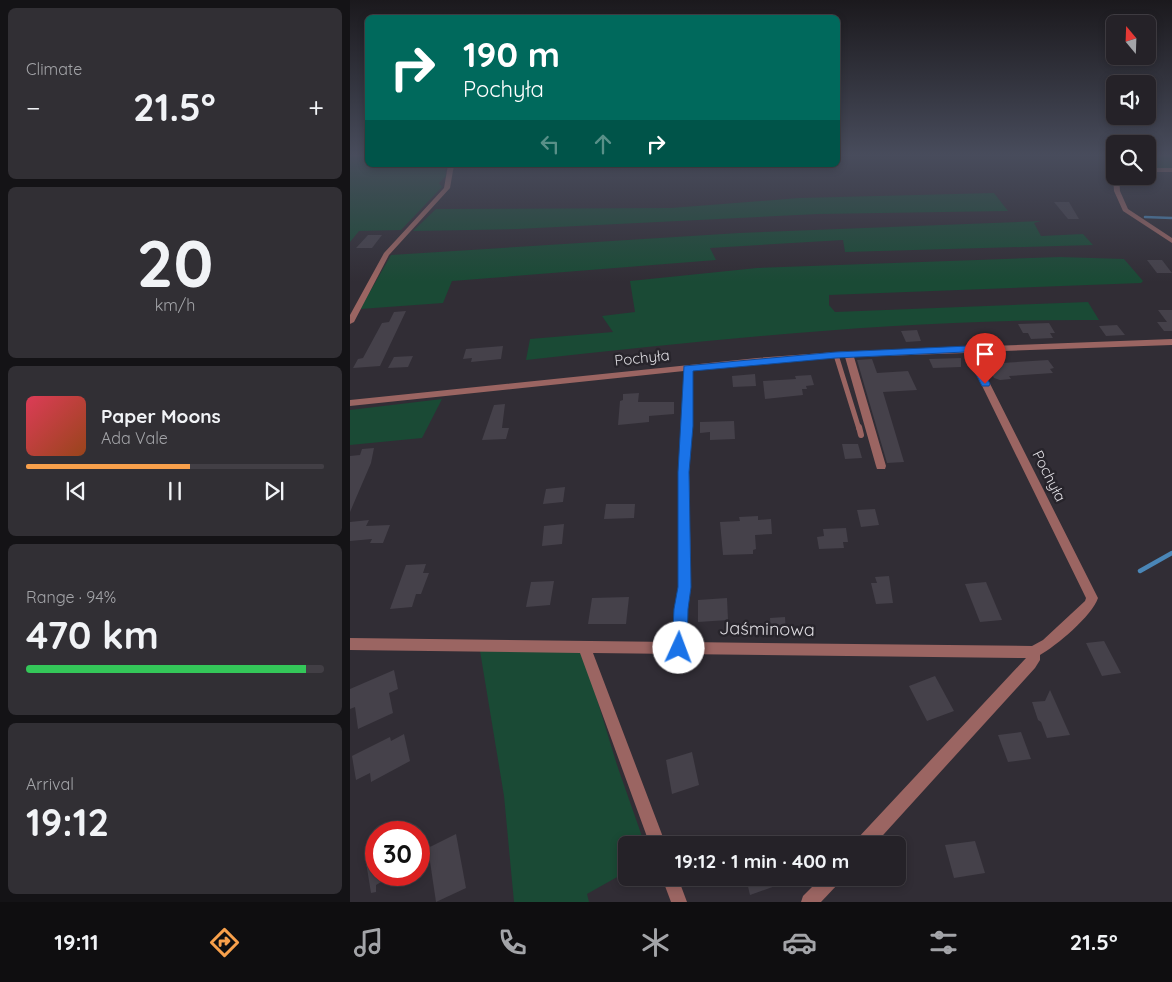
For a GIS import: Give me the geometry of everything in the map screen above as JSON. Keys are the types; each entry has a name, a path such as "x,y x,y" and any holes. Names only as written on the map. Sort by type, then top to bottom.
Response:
{"street":[{"path":"350,322 386,254 438,198"},
{"path":"1120,198 1124,210 1172,241"},
{"name":"Pochyła","path":"350,403 836,355 1172,342"},
{"name":"Pochyła","path":"968,349 1092,598 1090,604 1048,644 1033,652"},
{"path":"849,355 881,466"},
{"path":"679,648 681,609 685,587 684,472 688,369"},
{"name":"Jaśminowa","path":"350,644 1033,652"},
{"path":"584,647 655,836"},
{"path":"871,836 1034,660 1033,652"},
{"path":"673,886 679,902"},
{"path":"809,902 824,886"}],"lane":[{"path":"836,355 861,436"}],"green space":[{"path":"350,198 431,198 401,230 359,231 350,242"},
{"path":"798,198 998,198 1008,211 818,214 517,229 413,231 436,209 671,208"},
{"path":"1041,221 1034,223 1041,236 1083,234 1093,245 845,252 843,240 710,248 716,260 452,281 443,303 360,309 391,255 739,233"},
{"path":"1060,257 1124,259 1143,281 1141,283 829,295 829,305 835,312 1088,302 1099,320 956,323 812,332 526,360 530,339 613,332 602,316 635,312 630,281 757,268"},
{"path":"442,399 422,438 350,445 350,410"},
{"path":"582,650 617,765 642,836 618,836 618,877 587,894 589,902 514,902 504,796 480,651"}],"building":[{"path":"1054,202 1069,202 1079,219 1068,219"},
{"path":"368,235 382,235 372,248 356,248"},
{"path":"1147,260 1162,260 1172,273 1157,273"},
{"path":"1158,310 1172,310 1172,331 1164,331 1157,322 1167,322"},
{"path":"406,311 380,366 353,368 358,359 363,358 382,323 389,322 394,312"},
{"path":"1049,323 1055,333 1050,333 1053,338 1031,339 1028,333 1023,333 1018,324"},
{"path":"1117,325 1125,335 1106,336 1099,326"},
{"path":"917,330 921,341 906,342 901,331"},
{"path":"503,346 501,359 471,362 472,358 463,359 466,349"},
{"path":"413,356 408,367 388,368 394,357"},
{"path":"961,358 961,367 933,368 929,359"},
{"path":"872,359 877,373 908,371 917,390 883,392 904,462 887,463 857,360"},
{"path":"989,360 1000,360 1002,363 1048,360 1054,368 1050,369 1053,373 1009,376 1011,379 1000,380 994,378 988,367 993,366"},
{"path":"755,374 756,386 733,387 732,376"},
{"path":"811,375 814,385 806,386 807,389 802,389 803,395 765,399 763,381 796,379 795,376"},
{"path":"639,393 638,402 674,402 674,414 649,416 649,422 618,425 620,401 623,400 623,394"},
{"path":"505,404 502,428 509,428 506,439 482,440 494,405"},
{"path":"734,421 735,439 710,440 710,432 700,433 700,422"},
{"path":"842,444 858,444 862,458 845,459"},
{"path":"374,448 371,463 350,512 350,456 360,455 362,449"},
{"path":"565,487 563,502 543,504 546,489"},
{"path":"606,504 635,504 634,518 604,519"},
{"path":"875,509 879,525 861,527 857,510"},
{"path":"758,516 758,520 771,519 772,534 755,535 756,549 753,550 753,554 723,555 720,522 740,521 739,517"},
{"path":"369,520 366,526 390,525 383,543 370,543 372,539 350,541 350,522"},
{"path":"564,524 562,544 542,546 544,526"},
{"path":"846,528 848,542 843,542 844,548 819,549 817,537 824,536 823,529"},
{"path":"426,564 423,573 429,573 421,594 416,594 412,607 390,609 406,565"},
{"path":"889,576 893,603 876,604 871,583 877,583 875,577"},
{"path":"554,581 550,605 526,607 531,582"},
{"path":"986,582 1002,620 980,622 965,584"},
{"path":"629,597 626,624 588,624 592,598"},
{"path":"727,598 728,620 698,622 698,600"},
{"path":"785,617 786,634 771,635 770,618"},
{"path":"1104,641 1121,673 1102,676 1086,643"},
{"path":"394,670 398,689 389,693 393,713 358,729 355,707 350,709 350,689"},
{"path":"935,676 954,711 927,721 909,686"},
{"path":"1050,690 1070,735 1047,738 1041,722 1038,720 1032,702 1045,701"},
{"path":"1021,732 1031,759 1008,762 998,735"},
{"path":"404,734 410,761 371,782 370,773 356,780 352,756 390,737 391,741"},
{"path":"692,752 699,785 672,794 666,760"},
{"path":"456,834 466,888 436,902 430,862 430,847"},
{"path":"975,841 985,873 954,878 945,845"},
{"path":"370,886 376,886 376,892 371,893"},
{"path":"748,886 775,886 750,895"}],"waterway":[{"path":"1145,217 1172,218"},
{"path":"1140,571 1172,553"}],"route":[{"path":"679,648 681,609 685,587 684,472 688,369 836,355 968,349 985,384"}]}
